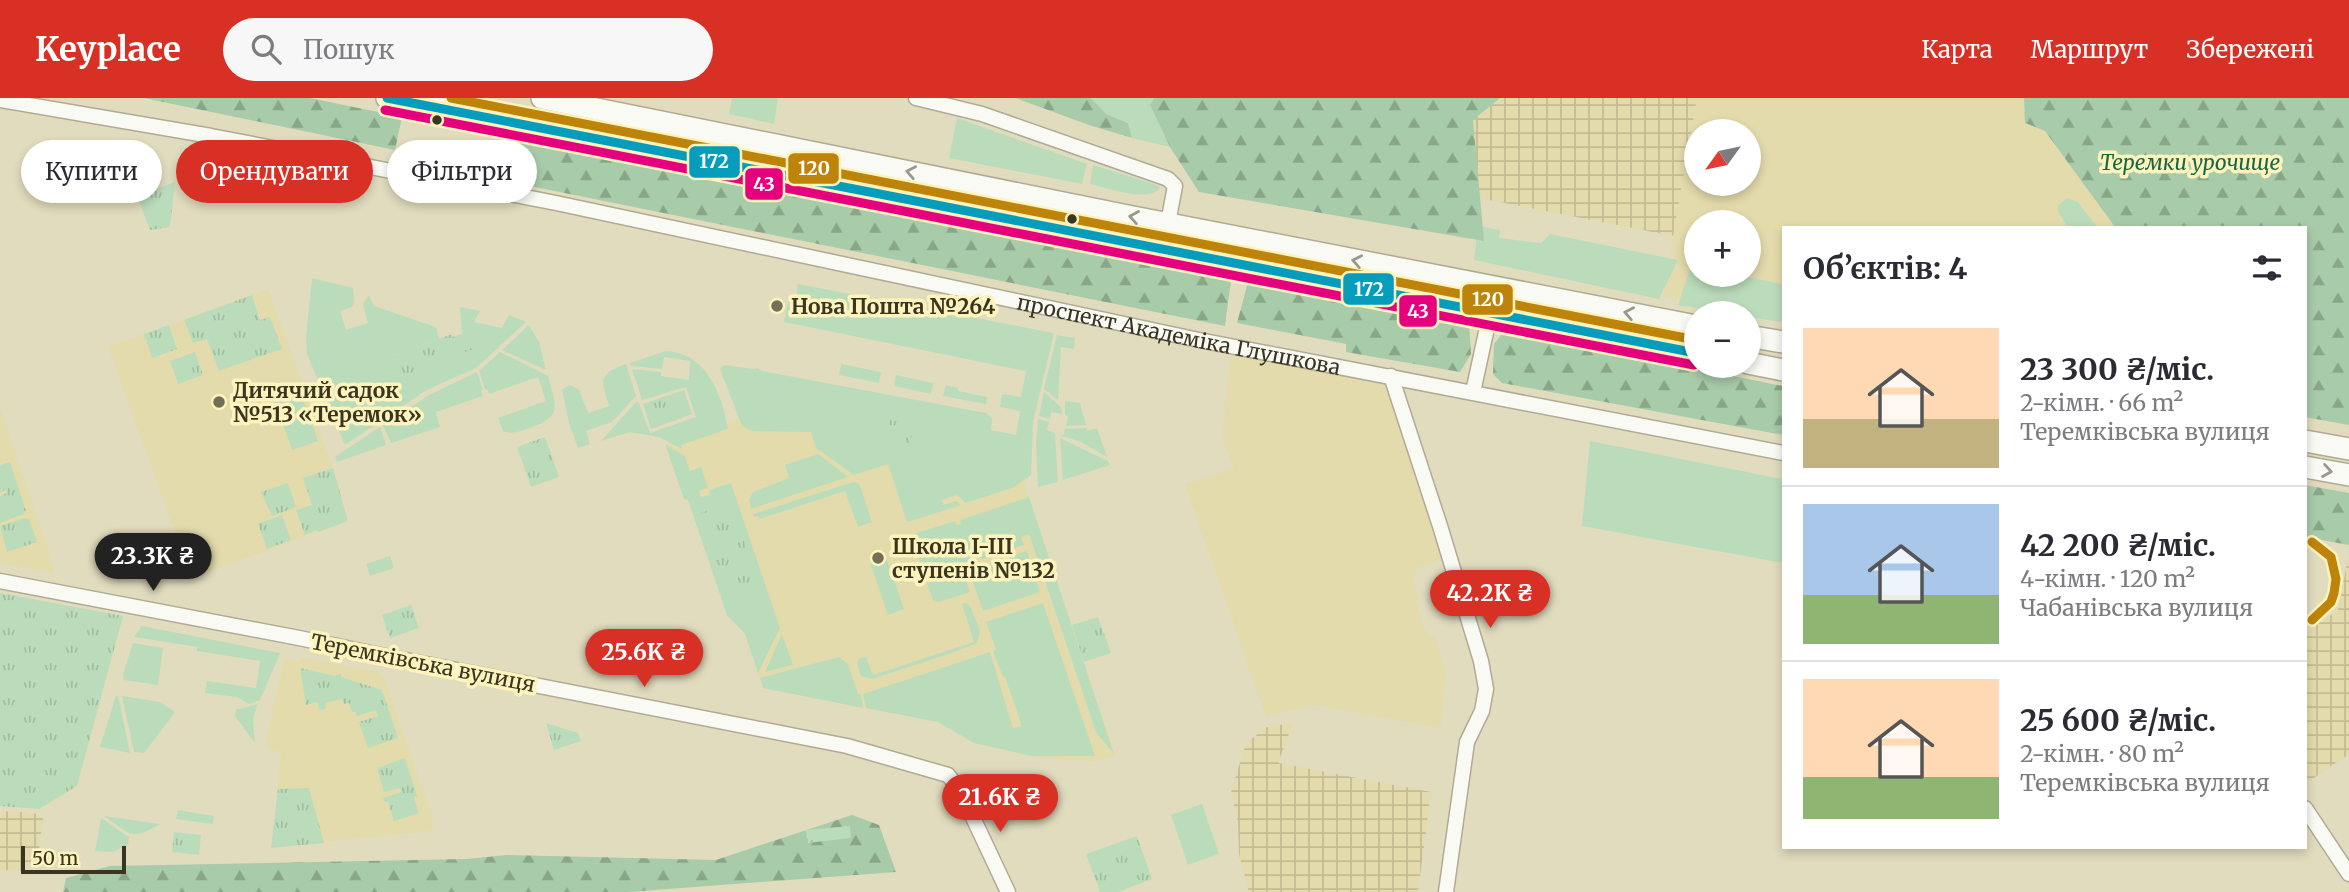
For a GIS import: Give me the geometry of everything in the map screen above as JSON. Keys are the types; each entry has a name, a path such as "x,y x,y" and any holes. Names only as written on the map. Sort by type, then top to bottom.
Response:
{"highway":[{"path":"387,98 1684,351"},
{"path":"542,98 1684,324"},
{"path":"1761,338 1782,342"},
{"path":"1761,366 1782,370"},
{"path":"2307,442 2349,449"},
{"path":"2307,467 2349,475"}],"street":[{"path":"916,98 982,114 1168,179 1175,186 1168,223"},
{"name":"проспект Академіка Глушкова","path":"6,100 211,136 556,203 1103,320 1782,453"},
{"path":"1473,391 1490,314"},
{"path":"1391,376 1481,661 1486,689 1482,711 1467,742 1446,892"},
{"name":"Теремківська вулиця","path":"0,581 847,746 948,775 960,790 1008,892"},
{"path":"2307,811 2349,874"}],"shaded area":[{"path":"1500,98 1697,98 1693,119 1684,119 1684,173 1673,236 1479,198 1473,120"},
{"path":"1697,98 2024,98 2025,123 2044,131 2114,226 1782,226 1782,318 1761,314 1761,301 1690,301 1663,296 1684,174 1684,196 1761,196 1761,119 1693,119"},
{"name":"Дитячий садок №513 «Теремок»","path":"268,289 333,468 348,521 192,578 108,347"},
{"path":"1235,354 1376,381 1386,388 1392,399 1444,560 1414,568 1416,575 1413,577 1422,625 1430,637 1434,635 1445,672 1441,728 1314,705 1266,716 1185,484 1234,469 1222,438 1230,358"},
{"path":"0,408 54,569 52,573 0,563"},
{"name":"Школа І-ІІІ ступенів №132","path":"754,413 1020,470 1115,755 1096,761 1040,758 974,743 938,722 763,688 745,634 727,615 688,500 684,499 665,444"},
{"path":"2349,553 2349,754 2307,783 2307,632 2338,610"},
{"path":"300,657 378,672 385,679 433,820 431,831 272,847 281,752 265,747 284,661 298,661"},
{"path":"1293,723 1278,763 1431,792 1418,892 1249,892 1239,854 1238,823 1231,792 1246,743 1267,727"},
{"path":"0,811 34,813 43,818 39,851 24,871 0,870"}],"green space":[{"path":"144,98 310,98 402,117 397,140 387,140 387,148 373,145 373,140 347,140"},
{"path":"732,98 778,98 774,124 729,114"},
{"path":"1015,98 1091,98 1106,114 1128,123 1132,138 1089,125"},
{"path":"1091,98 1154,98 1150,105 1170,147 1132,138 1128,123 1106,114"},
{"path":"1154,98 1500,98 1473,120 1484,241 1199,192 1170,147 1150,105"},
{"name":"Теремки урочище","path":"2024,98 2349,98 2349,425 2307,417 2307,226 2114,226 2045,131 2025,123"},
{"path":"957,118 1087,164 1082,184 949,158"},
{"path":"537,141 1231,280 1225,326 537,187"},
{"path":"1093,165 1160,188 1154,192 1137,194 1090,184"},
{"path":"175,182 170,227 150,230 140,203 162,203 162,187"},
{"path":"2067,198 2078,202 2096,226 2067,226 2058,212 2058,206"},
{"path":"1478,226 1500,230 1499,238 1541,243 1550,234 1678,260 1659,299 1474,260"},
{"path":"312,278 353,288 352,307 340,311 346,330 368,323 363,304 369,295 374,306 436,327 439,339 393,356 459,355 471,331 462,334 460,307 480,311 474,322 502,328 509,315 526,322 476,368 425,391 345,445 307,354 306,337"},
{"path":"1761,280 1782,284 1782,322 1761,319 1761,301 1684,301 1684,306 1678,305 1684,287 1761,287"},
{"path":"1248,282 1469,324 1471,354 1460,372 1346,352 1346,344 1237,323"},
{"path":"798,284 1054,333 1033,422 1031,475 1012,488 966,503 957,495 942,500 943,505 956,501 961,505 907,522 888,464 854,475 816,448 811,432 752,431 742,426 720,369 724,365 758,368 762,371 986,413 992,418 991,430 1016,435 1020,411 1000,407 1002,394 1021,397 1026,371 784,322 789,298 796,299"},
{"path":"252,295 260,320 270,317 282,349 219,371 207,339 193,343 184,320"},
{"path":"169,325 177,349 152,358 144,334"},
{"path":"529,325 539,342 546,370 502,350"},
{"path":"471,330 477,348 459,354 460,357 401,378 393,356 452,334 453,337"},
{"path":"1505,330 1684,366 1684,378 1743,378 1782,386 1782,435 1502,383 1493,374 1494,344"},
{"path":"1057,335 1075,338 1074,349 1061,347 1058,400 1044,389"},
{"path":"666,351 692,359 710,378 722,403 728,429 681,445 682,449 659,437 630,432 601,441 636,402 639,403 650,433 696,417 686,387 642,400 632,369 661,372 661,376 689,380 690,361 664,357 662,369 631,366 630,363"},
{"path":"195,352 203,375 178,384 170,361"},
{"path":"500,352 548,376 555,402 554,409 541,424 510,433 503,431 498,418 546,401 538,377 489,394 487,389 485,390 479,371"},
{"path":"626,364 636,396 612,422 586,431 590,444 578,448 569,423 562,389 570,385 579,390 588,413 609,406 604,379 610,372"},
{"path":"841,364 881,372 879,383 839,375"},
{"path":"477,372 483,396 436,412 440,427 391,443 383,425 429,395"},
{"path":"896,375 933,383 931,394 894,386"},
{"path":"946,385 958,388 958,391 987,397 986,404 943,396"},
{"path":"299,386 318,441 292,450 273,395"},
{"path":"684,390 692,414 651,429 643,404"},
{"path":"1044,392 1061,407 1062,414 1051,412 1050,419 1039,416"},
{"path":"1065,401 1080,403 1086,425 1066,426 1068,416 1065,415"},
{"path":"1038,419 1049,422 1047,430 1055,433 1058,482 1038,487 1036,444"},
{"path":"890,420 914,424 910,444 886,439"},
{"path":"380,427 386,445 337,462 335,457"},
{"path":"1086,428 1087,431 1097,428 1107,457 1081,442 1060,435 1064,434 1065,429"},
{"path":"545,437 559,477 531,487 517,447"},
{"path":"1060,438 1108,461 1110,465 1063,480"},
{"path":"1590,441 1782,479 1782,563 1582,526"},
{"path":"665,444 685,456 690,471 701,467 708,488 699,491 701,497 710,495 709,490 731,483 780,628 758,673 745,634 727,615 688,500 684,499"},
{"path":"818,454 848,477 751,509 749,500 753,492 789,478 785,465"},
{"path":"10,462 26,511 0,523 0,496 7,493 6,490 0,492 0,465"},
{"path":"333,468 348,521 305,535 296,510 312,505 303,478"},
{"path":"853,482 858,483 861,488 872,522 858,527 845,491 760,519 758,516 754,517 753,514"},
{"path":"288,483 296,507 272,516 261,492"},
{"path":"2307,485 2349,493 2349,545 2307,537"},
{"path":"1029,497 1114,754 1096,732 1029,534 1021,537 1024,545 981,559 978,551 973,553 976,561 925,576 911,535 955,521 957,525 961,524 960,520"},
{"path":"731,503 757,580 726,590 700,513"},
{"path":"282,515 291,540 267,549 258,524"},
{"path":"29,519 37,542 7,552 0,526"},
{"path":"1027,551 1040,592 983,611 969,571"},
{"path":"390,556 394,568 370,576 366,564"},
{"path":"886,557 904,609 888,615 870,563"},
{"path":"963,572 970,592 939,602 933,600 927,583"},
{"path":"0,593 123,616 77,786 39,809 0,806"},
{"path":"1043,603 1095,756 1032,756 974,743 938,722 866,708 863,694 990,652 1013,728 1022,726 993,651 996,649 986,622"},
{"path":"962,604 970,606 980,631 977,643 872,679 861,676 857,663 860,658 866,657 873,675 974,642"},
{"path":"411,605 419,628 390,638 382,615"},
{"path":"1098,617 1111,653 1084,662 1072,625"},
{"path":"142,626 280,653 260,700 249,704 237,697 205,693 207,681 256,688 260,661 134,637"},
{"path":"782,634 793,665 765,672"},
{"path":"133,643 163,648 158,685 124,680 123,674"},
{"path":"839,657 848,664 858,694 861,694 863,708 763,688 760,678"},
{"path":"300,668 335,676 341,673 341,677 382,690 398,738 368,748 359,722 378,716 376,710 357,716 352,712 349,703 344,704 342,699 325,703 326,709 320,710 317,702 306,705"},
{"path":"118,696 130,753 100,747"},
{"path":"122,696 160,702 174,711 144,753 134,752"},
{"path":"257,704 253,721 255,743 235,716 236,710"},
{"path":"546,723 578,733 581,741 554,750"},
{"path":"405,758 417,796 414,798 419,813 394,821 388,802 384,802 383,798 401,792 400,788 384,792 377,768"},
{"path":"309,788 324,843 271,848 278,789"},
{"path":"1202,804 1219,854 1188,865 1171,815"},
{"path":"178,810 214,816 213,824 176,819"},
{"path":"852,815 879,825 896,872 628,892 63,892 66,878 110,866 467,859 507,855 716,860"},
{"path":"104,816 160,824 142,833 131,834"},
{"path":"101,818 129,837 128,845 113,852 95,851"},
{"path":"850,826 851,838 807,843 806,830"},
{"path":"174,832 201,835 199,855 172,852"},
{"path":"1137,836 1152,879 1118,892 1100,892 1086,854"}],"transit line":[{"name":"172","path":"387,98 1684,351"},
{"name":"120","path":"451,98 1684,338"},
{"name":"43","path":"385,110 1684,363"},
{"name":"120","path":"2312,542 2331,557 2336,579 2331,602 2312,620"}],"place":[{"name":"Нова Пошта №264","path":"777,306"},
{"name":"Дитячий садок №513 «Теремок»","path":"219,402"},
{"name":"Школа І-ІІІ ступенів №132","path":"878,558"}]}
